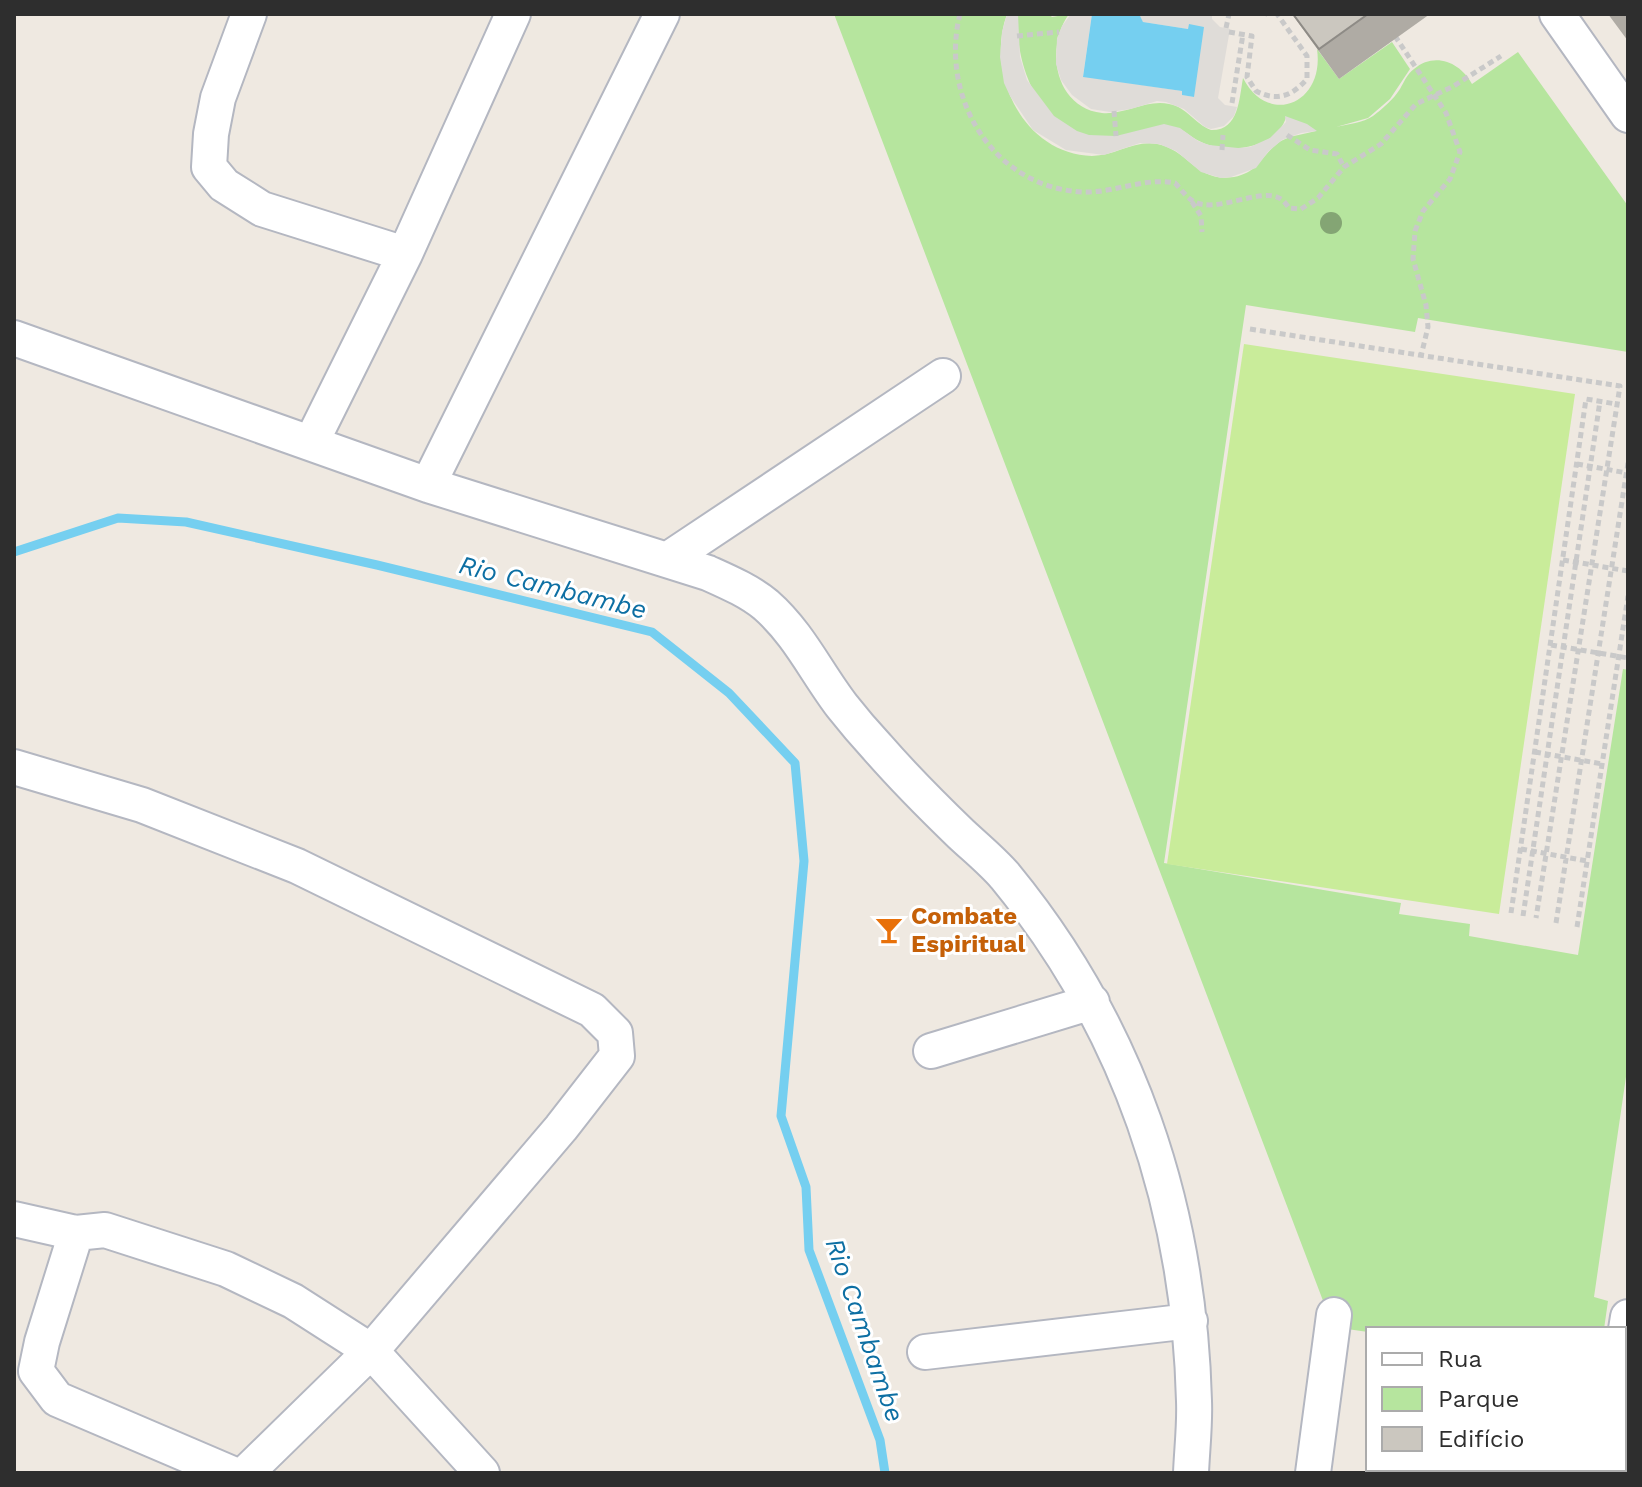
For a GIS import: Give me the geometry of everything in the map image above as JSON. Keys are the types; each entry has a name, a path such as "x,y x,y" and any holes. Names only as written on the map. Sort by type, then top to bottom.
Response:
{"street":[{"path":"249,14 218,98 209,167 224,185 262,209 405,254"},
{"path":"311,443 405,254 513,14"},
{"path":"428,485 662,14"},
{"path":"1557,14 1628,115"},
{"path":"14,338 428,485 708,573 735,585 764,604 794,633 842,705 875,745 911,785 1003,874 1040,923 1092,1002 1124,1066 1155,1151 1176,1236 1190,1321 1195,1403 1191,1473"},
{"path":"667,560 943,376"},
{"path":"14,767 142,805 297,866 592,1010 615,1033 617,1056 561,1128 371,1351 246,1473"},
{"path":"931,1051 1092,1002"},
{"path":"14,1219 76,1233 105,1230 226,1269 293,1301 371,1351 482,1473"},
{"path":"76,1233 36,1371 57,1399 230,1473"},
{"path":"1313,1473 1334,1315"},
{"path":"925,1352 1190,1321"}],"path":[{"path":"960,14 954,62 965,104 977,130 1014,168 1036,181 1083,192 1119,189 1152,181 1175,183 1201,216 1202,232"},
{"path":"1229,14 1228,30 1252,36 1247,65 1251,85 1265,96 1287,96 1307,79 1307,56 1277,14"},
{"path":"1390,28 1451,124 1460,152 1450,179 1423,211 1415,231 1413,259 1426,305 1428,327 1421,356"},
{"path":"1017,36 1059,32"},
{"path":"1232,103 1243,34"},
{"path":"1192,201 1205,205 1250,197 1276,197 1283,199 1289,208 1301,209 1318,198 1344,167 1381,144 1416,104 1452,87 1501,56"},
{"path":"1114,111 1116,136"},
{"path":"1222,150 1223,135"},
{"path":"1287,135 1310,150 1337,154 1344,167"},
{"path":"1250,329 1620,386 1536,918"},
{"path":"1511,913 1586,399 1616,404"},
{"path":"1523,916 1600,401"},
{"path":"1556,923 1628,463"},
{"path":"1577,464 1627,473"},
{"path":"1563,560 1628,571"},
{"path":"1577,927 1628,596"},
{"path":"1551,645 1628,658"},
{"path":"1535,752 1602,764"},
{"path":"1521,849 1587,861"}],"green space":[{"path":"834,14 1007,14 1001,61 1006,84 1015,106 1029,126 1047,141 1068,152 1092,156 1140,144 1157,144 1168,147 1201,171 1221,178 1243,175 1281,141 1316,131 1286,117 1274,135 1265,141 1243,148 1231,148 1205,144 1180,129 1103,137 1074,131 1044,107 1033,90 1020,52 1018,14 1049,14 1052,17 1069,14 1057,43 1058,74 1073,100 1086,108 1111,113 1152,104 1169,104 1181,108 1211,130 1220,129 1232,120 1243,78 1254,93 1266,102 1280,105 1304,95 1312,84 1317,68 1317,49 1339,79 1392,42 1410,69 1390,99 1368,118 1336,127 1360,122 1373,116 1394,97 1409,73 1422,64 1439,60 1447,62 1461,70 1472,84 1518,52 1628,206 1628,352 1418,318 1415,332 1246,305 1164,863 1401,903 1399,914 1470,924 1469,936 1578,955 1623,669 1628,670 1628,1063 1594,1297 1608,1301 1604,1327 1366,1327 1366,1332 1333,1327"},
{"path":"1244,344 1575,394 1499,914 1167,864"}],"shaded area":[{"path":"1007,14 1018,14 1020,57 1027,80 1054,116 1077,131 1089,135 1116,136 1164,124 1180,128 1209,145 1238,148 1250,147 1270,138 1286,122 1285,116 1317,131 1282,140 1256,168 1221,178 1201,172 1176,151 1159,144 1140,143 1104,155 1066,150 1033,130 1004,83 1000,57"},
{"path":"1071,14 1092,14 1083,76 1182,91 1182,95 1194,97 1190,24 1188,29 1143,22 1138,14 1212,14 1212,19 1220,27 1230,29 1218,98 1225,105 1237,107 1234,116 1224,126 1211,129 1184,109 1166,102 1157,101 1110,112 1091,109 1072,95 1061,80 1056,64 1057,38"}],"water":[{"path":"1092,14 1139,14 1143,22 1188,29 1189,24 1204,27 1194,97 1182,95 1182,91 1083,77"}],"building":[{"path":"1293,14 1368,14 1319,49"},
{"path":"1423,1471 1548,1471 1548,1473"}],"waterway":[{"name":"Rio Cambambe","path":"14,552 118,518 186,522 652,632 729,693 795,763 804,861 781,1116 806,1187 809,1250 880,1440 885,1473"}],"place":[{"name":"Combate Espiritual","path":"889,930"}]}
